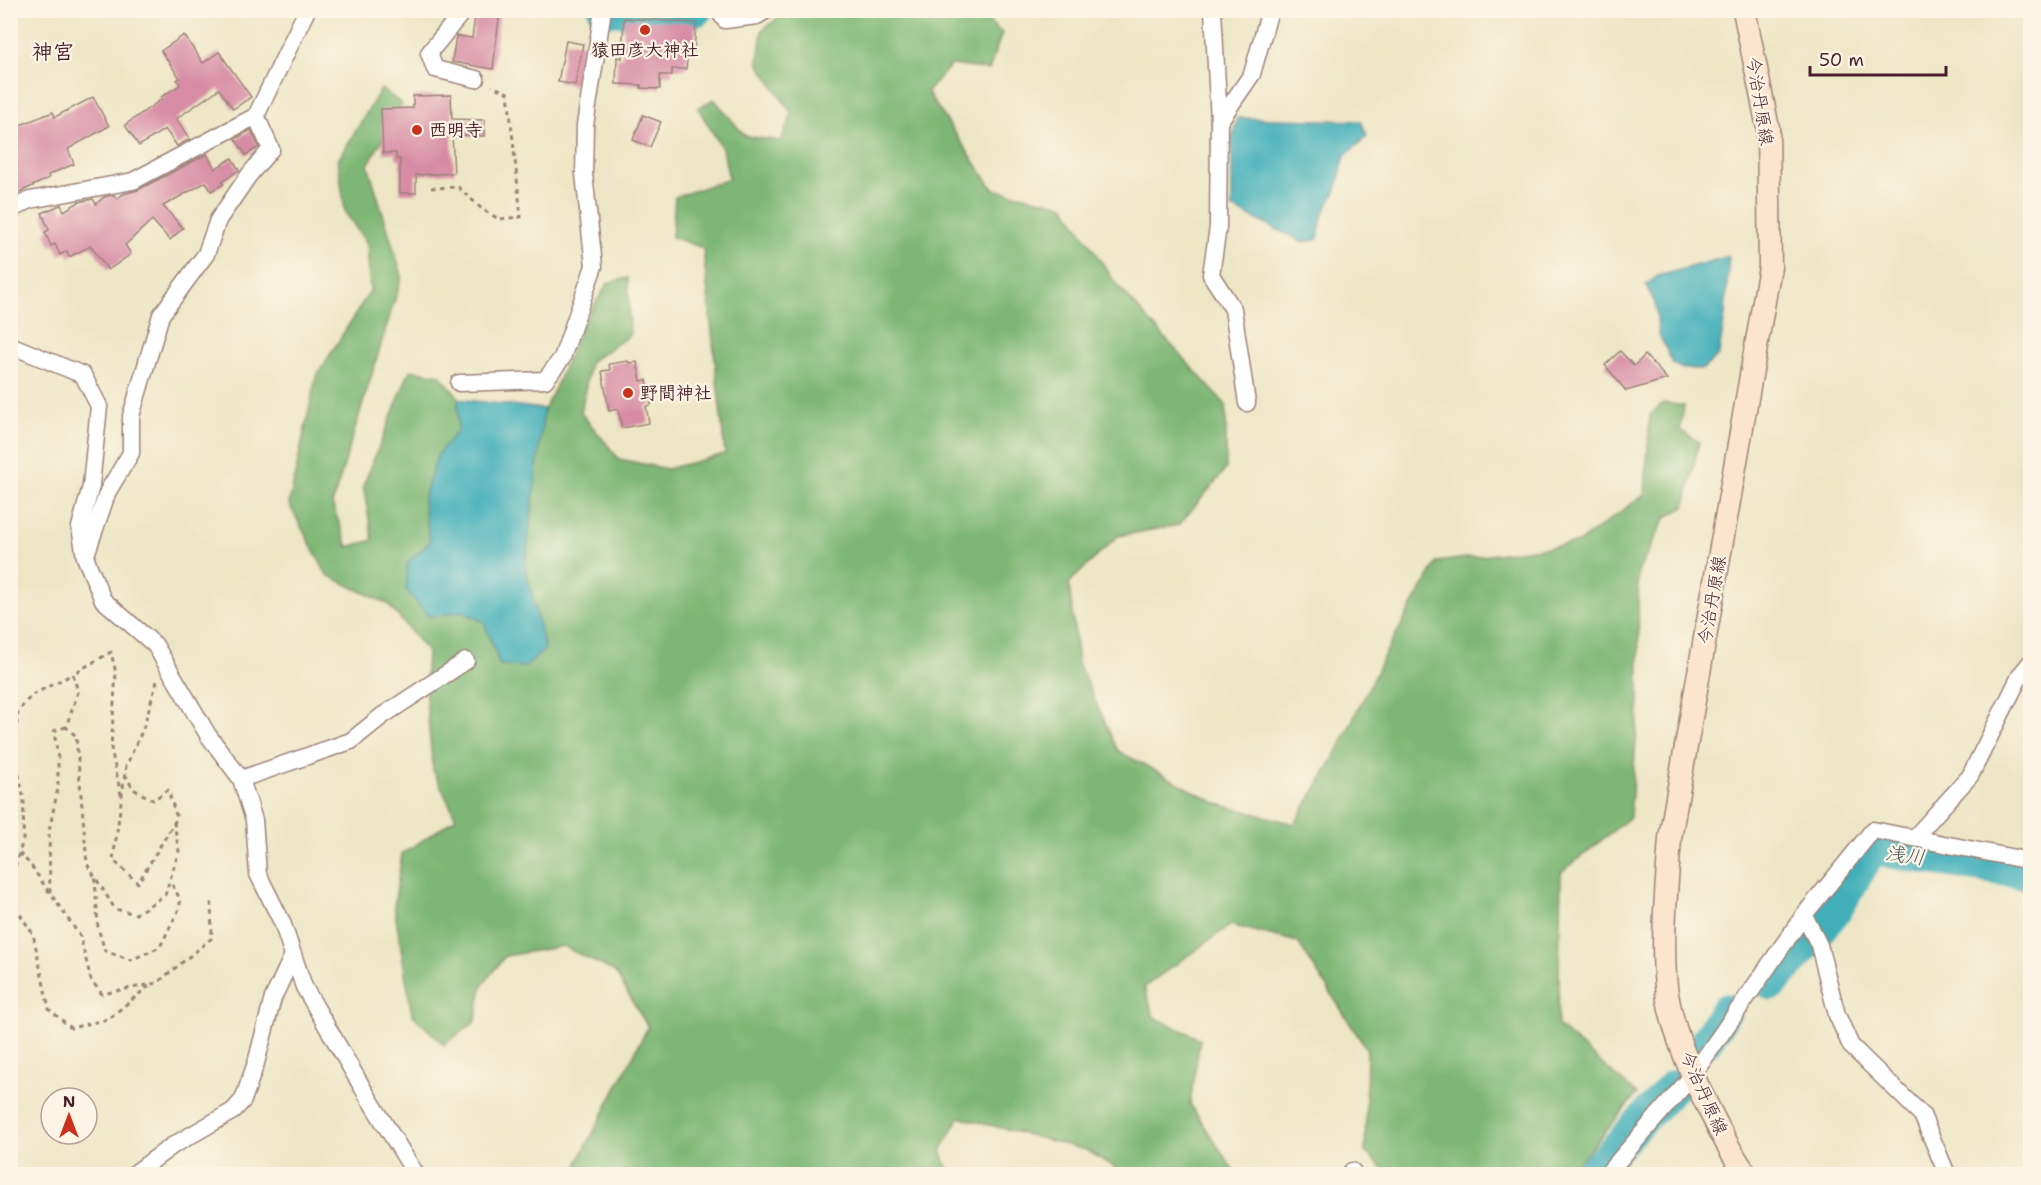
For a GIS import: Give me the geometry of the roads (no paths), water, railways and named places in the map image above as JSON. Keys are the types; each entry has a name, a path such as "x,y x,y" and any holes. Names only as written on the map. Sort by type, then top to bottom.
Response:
{"main road":[{"name":"今治丹原線","path":"1744,10 1768,128 1770,267 1670,838 1665,901 1665,978 1674,1023 1692,1076 1735,1159 1746,1174"}],"street":[{"path":"10,210 30,200 133,181 256,116 307,10"},
{"path":"464,10 429,53 435,69 476,79"},
{"path":"459,383 545,380 562,358 594,266 584,174 585,125 603,10"},
{"path":"718,10 725,20 757,16 767,10"},
{"path":"1213,10 1219,122 1218,227 1211,275 1233,309 1247,403"},
{"path":"1219,122 1252,74 1270,10"},
{"path":"85,557 108,491 131,453 131,416 161,315 206,254 218,220 249,174 271,149 256,116"},
{"path":"10,345 82,375 99,406 91,486 80,527 85,557 103,600 155,645 208,735 242,779 254,820 258,874 282,922 304,987 415,1173"},
{"path":"242,779 351,741 382,716 466,661"},
{"path":"1915,837 1970,776 2021,674 2031,663"},
{"path":"1607,1174 1692,1076 1804,915 1873,830 2031,861"},
{"path":"1804,915 1819,945 1837,1015 1851,1046 1922,1115 1947,1174"},
{"path":"134,1174 172,1146 233,1111 243,1100 256,1063 273,998 293,955"}],"water":[{"path":"1237,118 1361,121 1367,136 1345,156 1336,190 1322,216 1318,239 1303,242 1232,208 1232,140"},
{"path":"1729,256 1725,315 1719,354 1703,369 1683,369 1673,364 1659,334 1655,304 1646,285 1658,276"},
{"path":"458,399 544,409 525,567 545,649 525,667 500,665 484,622 462,611 429,617 406,590 408,562 430,542 423,500 438,454 458,430"}],"waterway":[{"path":"604,10 688,12 696,10"},
{"name":"浅川","path":"1772,984 1835,911 1867,857 1877,850 2030,874"},
{"name":"浅川","path":"1707,1040 1726,1010"},
{"name":"浅川","path":"1591,1174 1674,1086"}],"place":[{"name":"猿田彦大神社","path":"645,30"},
{"name":"西明寺","path":"417,130"},
{"name":"野間神社","path":"628,393"}],"district":[{"name":"神宮","path":"53,52"}]}
